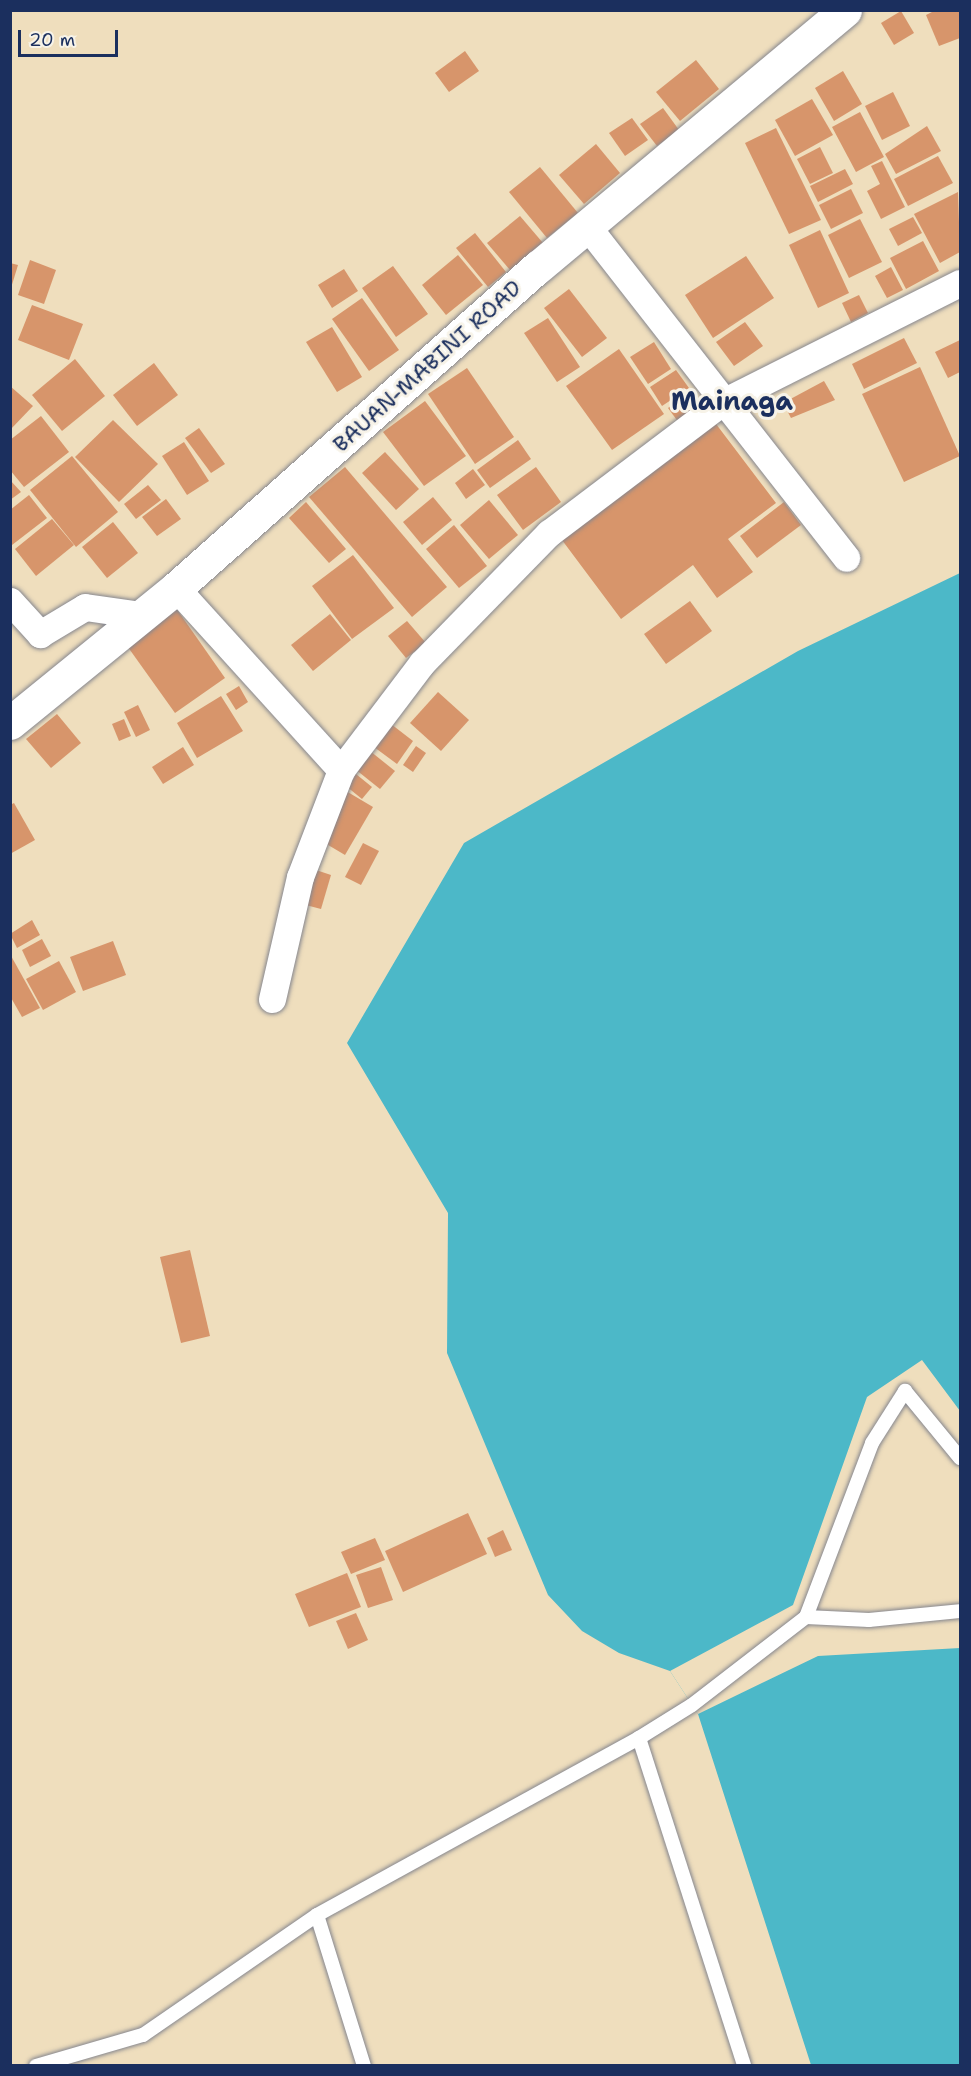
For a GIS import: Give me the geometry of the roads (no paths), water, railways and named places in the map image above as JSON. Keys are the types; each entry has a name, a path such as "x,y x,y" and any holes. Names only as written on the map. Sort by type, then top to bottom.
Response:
{"main road":[{"name":"BAUAN-MABINI ROAD","path":"17,718 112,637 176,588 587,226 845,10"}],"street":[{"path":"587,226 721,403 846,558"},
{"path":"272,999 300,877 341,770 422,663 549,533 721,403 960,283"},
{"path":"176,588 341,770"},
{"path":"10,601 40,634 85,607 141,615"}],"lane":[{"path":"36,2066 143,2035 317,1915 639,1738 692,1705 806,1617 872,1443 905,1391 960,1458"},
{"path":"806,1617 869,1620 960,1611"},
{"path":"639,1738 744,2066"},
{"path":"317,1915 364,2066"}],"water":[{"path":"960,573 960,2065 811,2065 698,1714 670,1671 619,1653 582,1631 548,1595 447,1353 448,1213 347,1043 464,843 798,651"}],"district":[{"name":"Mainaga","path":"732,401"}]}
